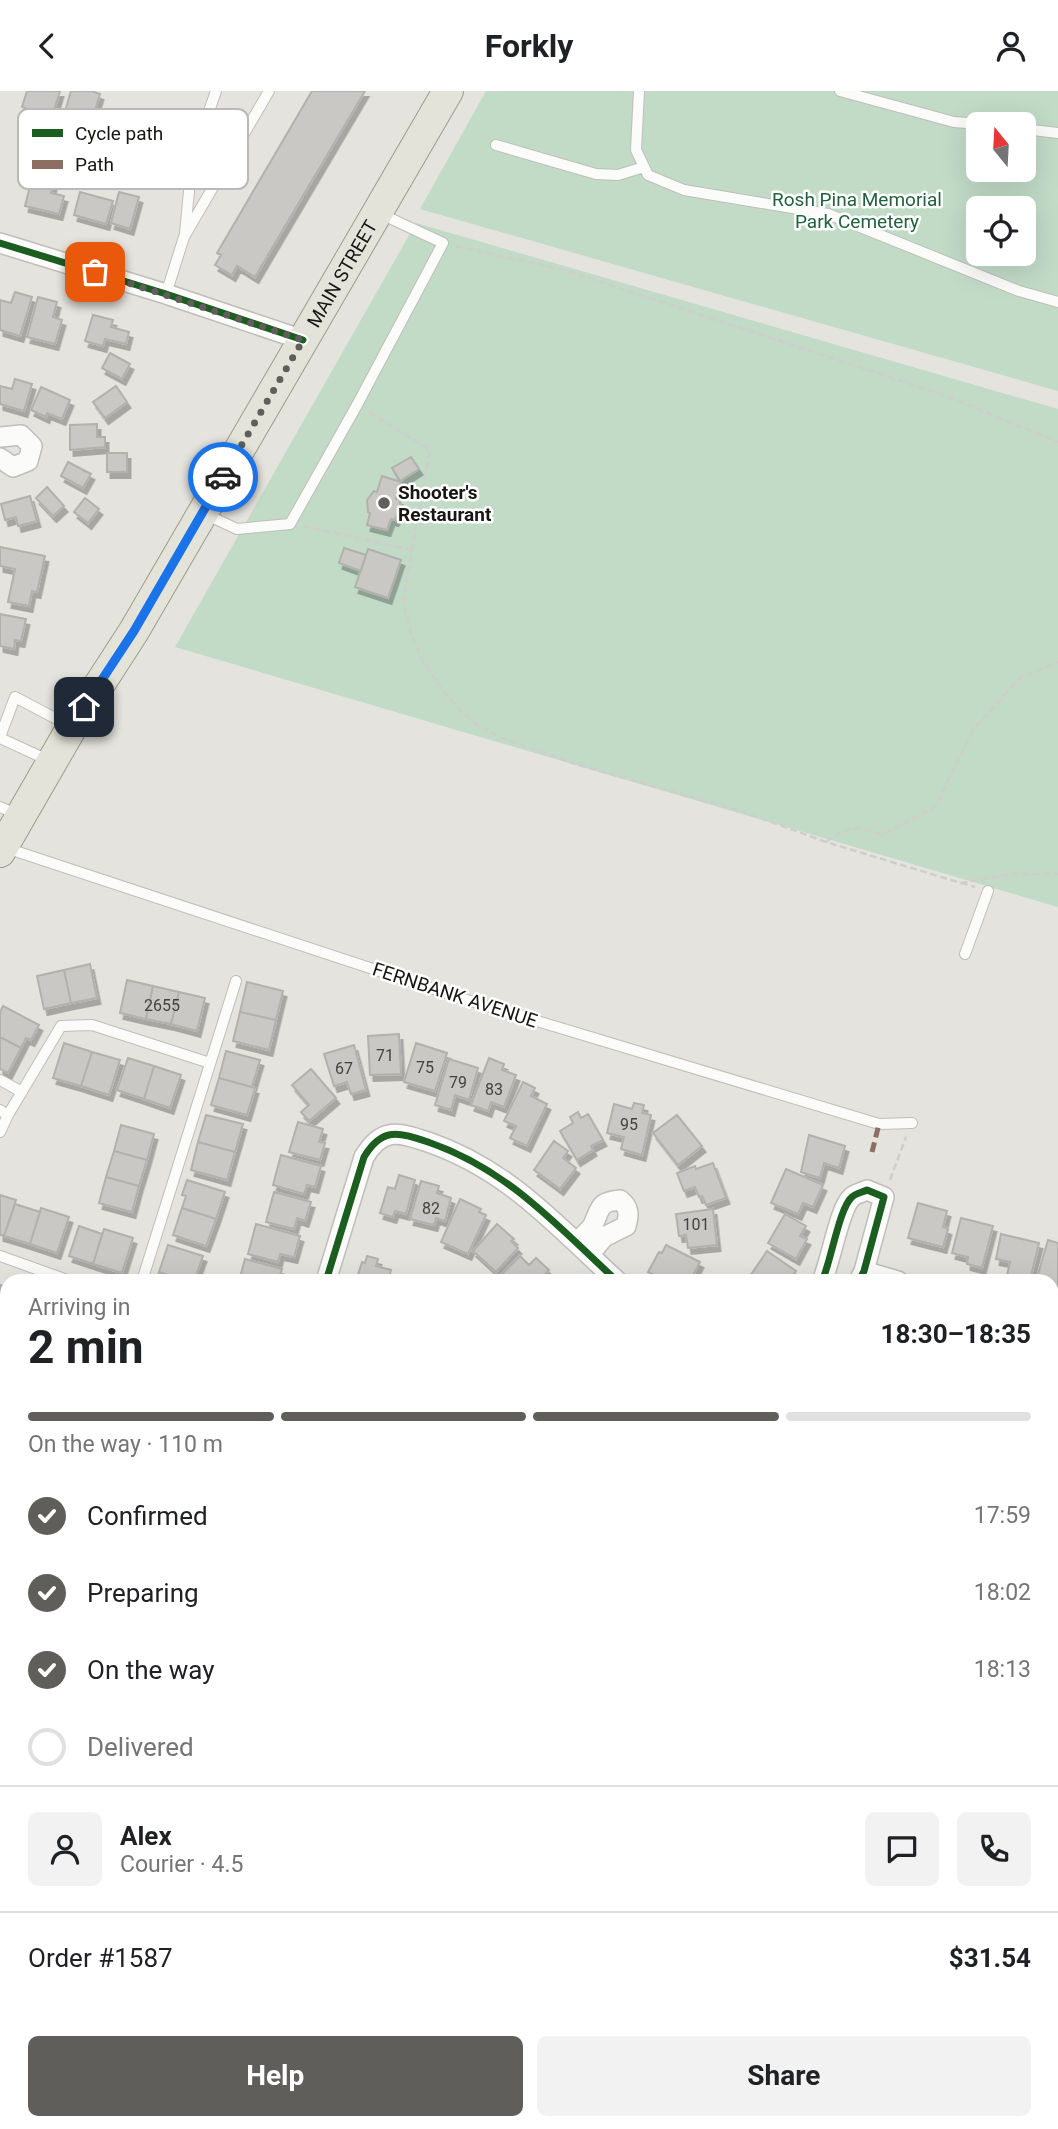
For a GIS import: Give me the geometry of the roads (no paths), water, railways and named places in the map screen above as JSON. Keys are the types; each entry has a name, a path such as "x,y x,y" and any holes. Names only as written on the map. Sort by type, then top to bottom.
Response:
{"main road":[{"name":"MAIN STREET","path":"1,849 10,811 51,762 134,631 448,91"}],"street":[{"path":"0,243 303,340"},
{"path":"0,437 21,435 32,446 28,461 13,467 0,458"},
{"path":"328,1274 364,1157 374,1141 390,1133 408,1136 459,1153 488,1170 522,1194 610,1274"},
{"path":"825,1274 843,1212 851,1197 867,1190 884,1197 863,1274"}],"lane":[{"path":"209,109 215,91"},
{"path":"248,127 269,91"},
{"path":"639,91 636,150 648,175 684,190 828,214 1019,291 1058,302"},
{"path":"840,91 966,122"},
{"path":"1036,130 1058,133"},
{"path":"496,145 596,174 618,175 644,167"},
{"path":"166,294 184,237 189,189"},
{"path":"184,237 212,189"},
{"path":"202,513 237,529 290,524 443,243 377,212"},
{"path":"51,762 0,738 15,697 72,727"},
{"name":"FERNBANK AVENUE","path":"1,849 477,1003 879,1125 912,1123"},
{"path":"965,954 988,891"},
{"path":"144,1274 236,981"},
{"path":"0,1132 4,1113 22,1092 61,1025 92,1025 210,1063"},
{"path":"0,1080 22,1092"},
{"path":"0,1256 50,1274"}],"place":[{"name":"Shooter's Restaurant","path":"384,503"}],"park label":[{"name":"Rosh Pina Memorial Park Cemetery","path":"857,210"}]}
